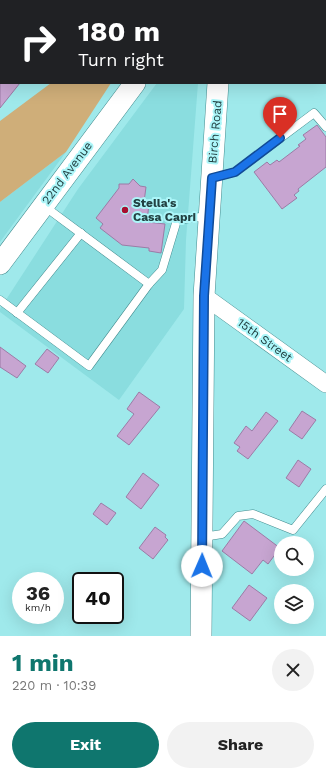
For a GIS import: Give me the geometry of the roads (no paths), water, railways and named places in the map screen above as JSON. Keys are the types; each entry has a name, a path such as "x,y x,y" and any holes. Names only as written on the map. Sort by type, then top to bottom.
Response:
{"street":[{"name":"22nd Avenue","path":"0,264 134,84"},
{"name":"Birch Road","path":"201,636 204,296 217,85"},
{"name":"15th Street","path":"204,296 326,384"}],"lane":[{"path":"212,178 235,172 314,113 326,127"},
{"path":"43,206 149,284"},
{"path":"0,300 89,366 149,284 162,270 177,220 209,216"},
{"path":"17,313 81,233"},
{"path":"202,537 222,534 238,516 253,514 293,530 326,489"}],"place":[{"name":"Stella's Casa Capri","path":"125,210"}]}
